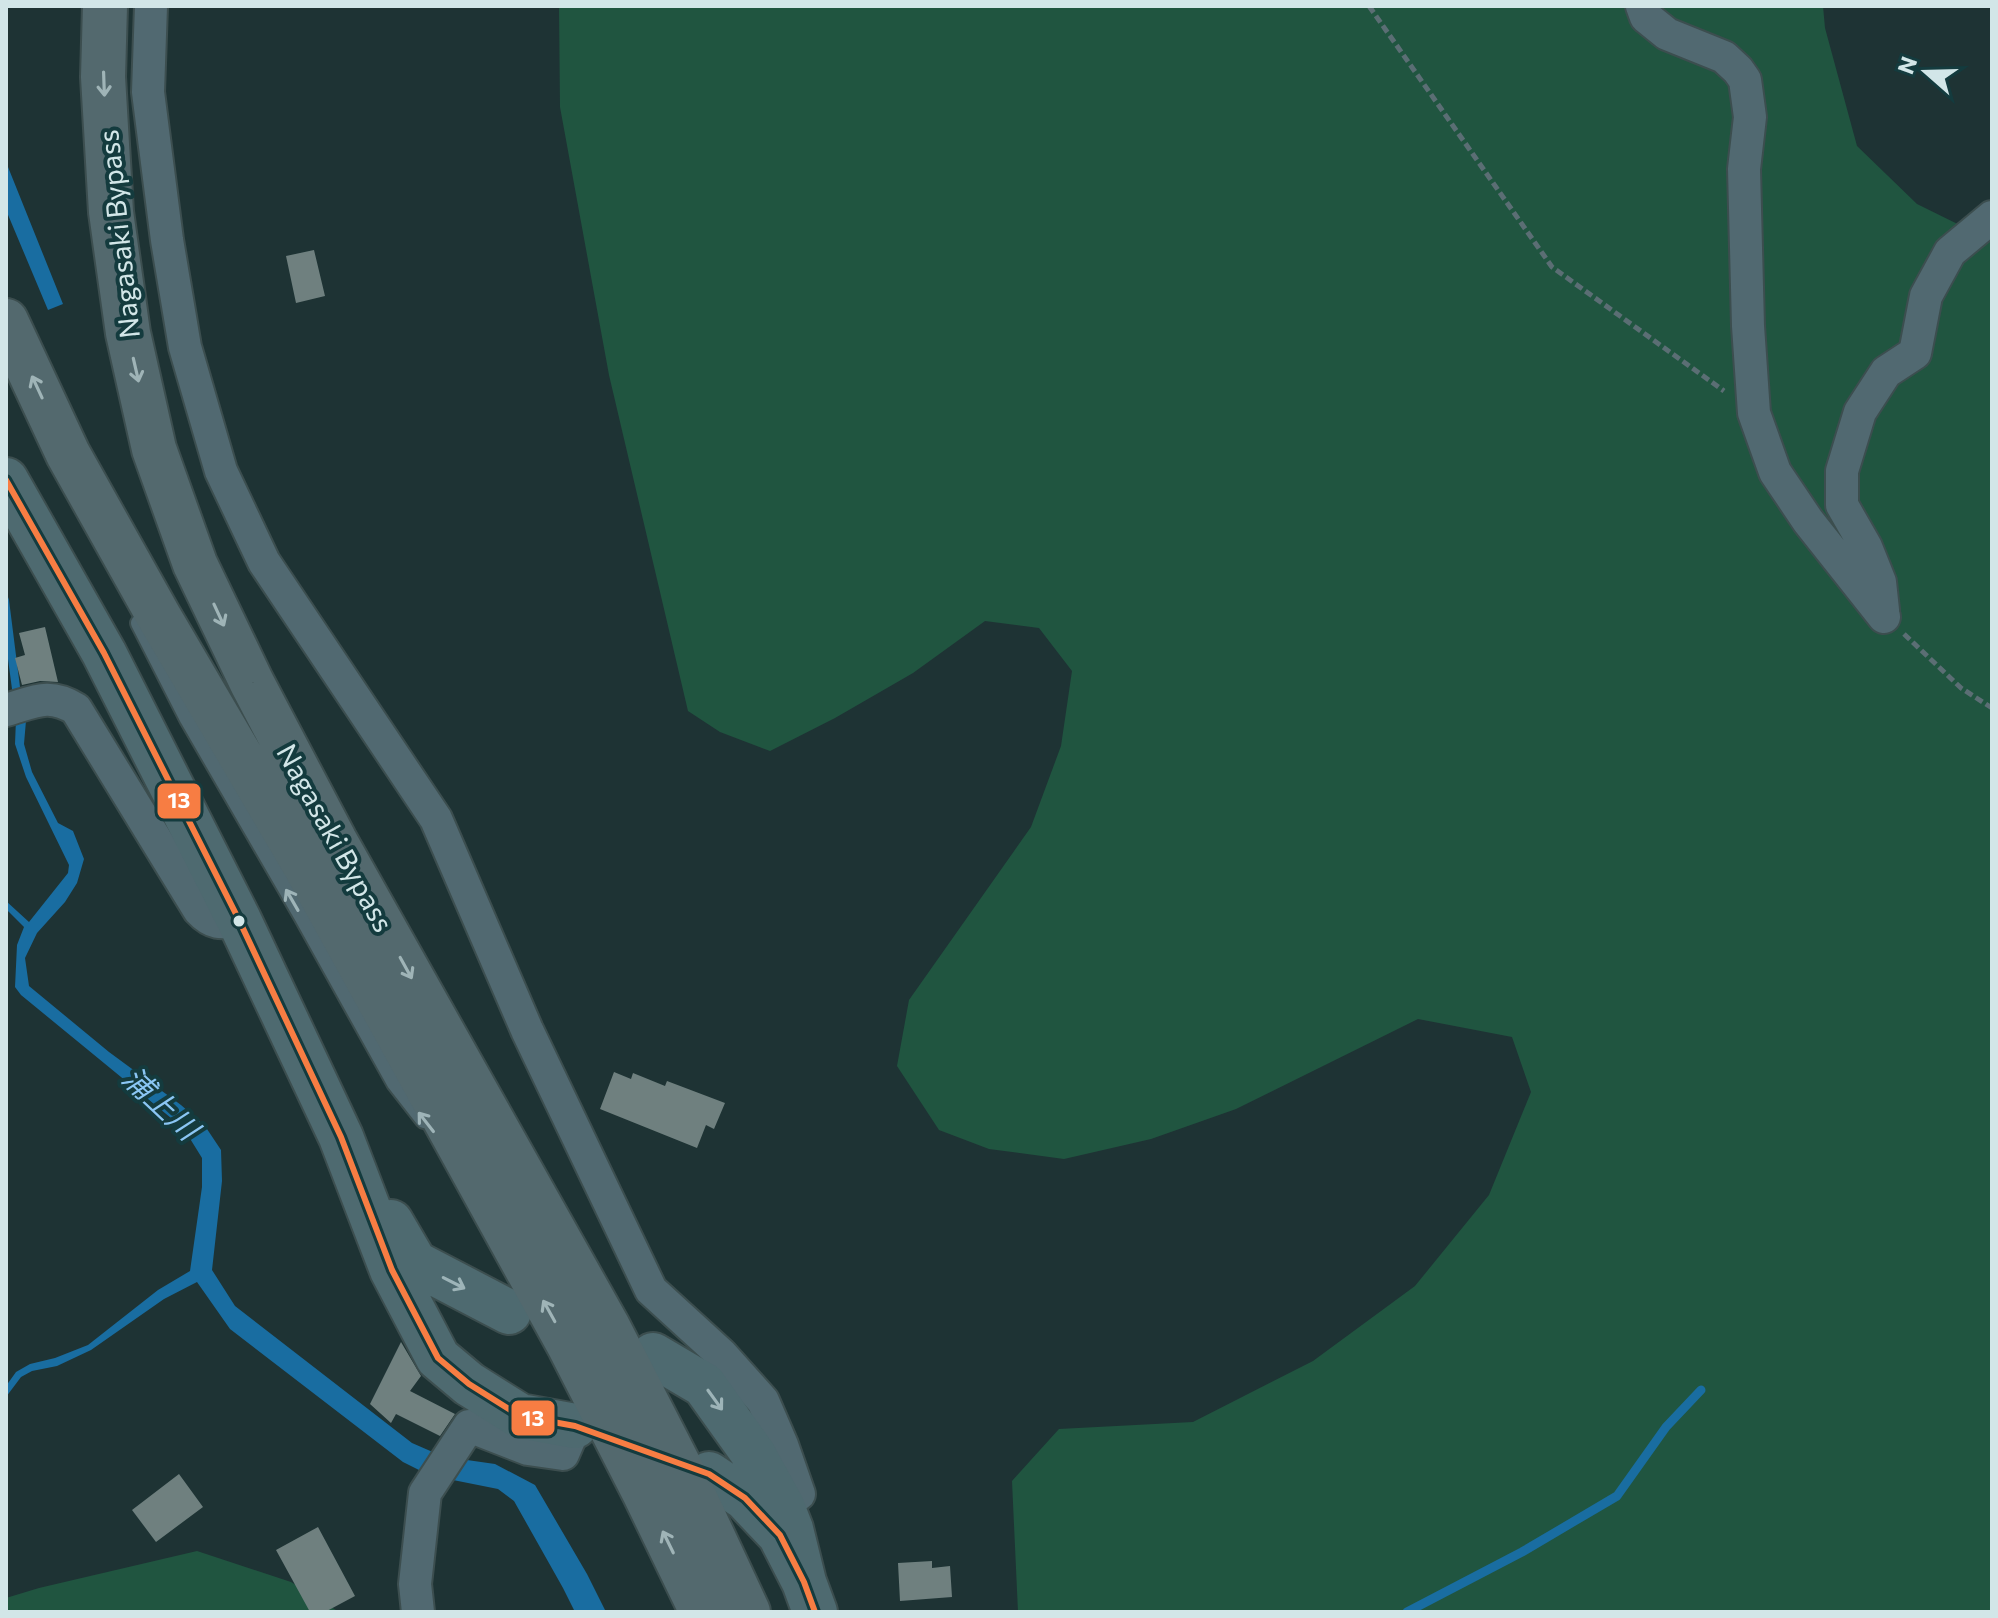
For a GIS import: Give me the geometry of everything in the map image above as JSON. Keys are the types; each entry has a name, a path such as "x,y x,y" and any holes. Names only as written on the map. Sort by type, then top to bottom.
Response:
{"highway":[{"name":"Nagasaki Bypass","path":"105,6 103,77 111,212 128,333 154,449 195,564 252,683 335,841 608,1327 685,1477 748,1612"},
{"name":"Nagasaki Bypass","path":"6,321 68,454 304,864 570,1347 702,1612"}],"main road":[{"path":"6,480 104,653 239,920 341,1137 392,1270 438,1358 469,1384 520,1416 575,1426"},
{"path":"341,1137 415,1263 509,1312"},
{"path":"653,1355 704,1385 754,1455 782,1506 810,1597"},
{"path":"709,1474 745,1498 780,1535 810,1597"}],"street":[{"path":"151,6 148,92 167,240 185,347 221,471 264,562 436,819 527,1030 651,1290 721,1354 763,1401 799,1494 782,1506"},
{"path":"1642,6 1646,17 1667,34 1724,57 1745,80 1750,117 1744,169 1748,326 1754,413 1775,472 1808,521 1884,617"},
{"path":"1884,617 1880,582 1866,547 1842,505 1842,471 1860,412 1886,372 1915,353 1926,296 1950,252 1992,217"},
{"path":"6,710 46,699 64,702 76,709 199,910 208,919 225,923 239,920"},
{"path":"418,1612 415,1584 425,1493 469,1426 528,1449 563,1454 575,1426"}],"lane":[{"path":"68,454 112,567"},
{"path":"131,609 188,719 395,1083 491,1206"}],"path":[{"path":"1369,6 1552,267 1754,413"},
{"path":"1884,617 1961,688 1992,708"}],"green space":[{"path":"559,6 1823,6 1825,28 1857,146 1917,204 1992,241 1992,1612 1018,1612 1012,1481 1059,1429 1193,1422 1313,1361 1415,1286 1489,1195 1531,1092 1512,1037 1418,1019 1236,1109 1151,1139 1064,1159 989,1149 939,1130 897,1066 909,1000 1031,827 1061,746 1072,671 1039,628 985,621 913,673 770,751 720,732 688,711 609,375 560,107"},
{"path":"197,1551 291,1582 339,1612 6,1612 6,1598"}],"water":[{"path":"6,162 63,304 48,310 6,210"},
{"name":"浦上川","path":"6,591 21,695 27,709 24,744 32,772 58,823 73,831 84,859 77,883 65,902 37,933 25,958 29,986 109,1052 181,1105 205,1126 221,1150 222,1181 212,1270 235,1306 412,1443 453,1458 495,1464 535,1485 606,1612 575,1612 514,1501 498,1489 425,1473 403,1462 230,1329 197,1282 164,1299 91,1350 57,1366 32,1371 21,1377 6,1397 6,1386 16,1372 30,1364 88,1345 158,1290 190,1271 202,1187 202,1158 189,1137 171,1118 15,987 17,945 24,927 6,909 6,901 29,922 68,873 69,865 26,777 15,744 16,719 6,644"}],"building":[{"path":"314,250 325,296 296,303 286,256"},
{"path":"45,627 58,682 40,681 22,685 15,658 25,655 19,633"},
{"path":"614,1072 631,1079 633,1073 665,1086 667,1081 725,1103 714,1129 706,1125 697,1148 600,1109"},
{"path":"401,1342 421,1376 410,1391 455,1414 440,1436 396,1414 391,1423 370,1404"},
{"path":"179,1474 203,1507 156,1542 132,1510"},
{"path":"318,1527 355,1596 325,1612 310,1612 276,1550"},
{"path":"932,1561 932,1568 950,1566 952,1597 900,1601 898,1563"}],"waterway":[{"path":"1407,1612 1522,1552 1617,1496 1666,1427 1701,1390"}],"transit line":[{"name":"13","path":"6,480 104,653 239,920 341,1137 392,1270 438,1358 469,1384 520,1416 575,1426 709,1474 745,1498 780,1535 804,1582 815,1612"}]}
